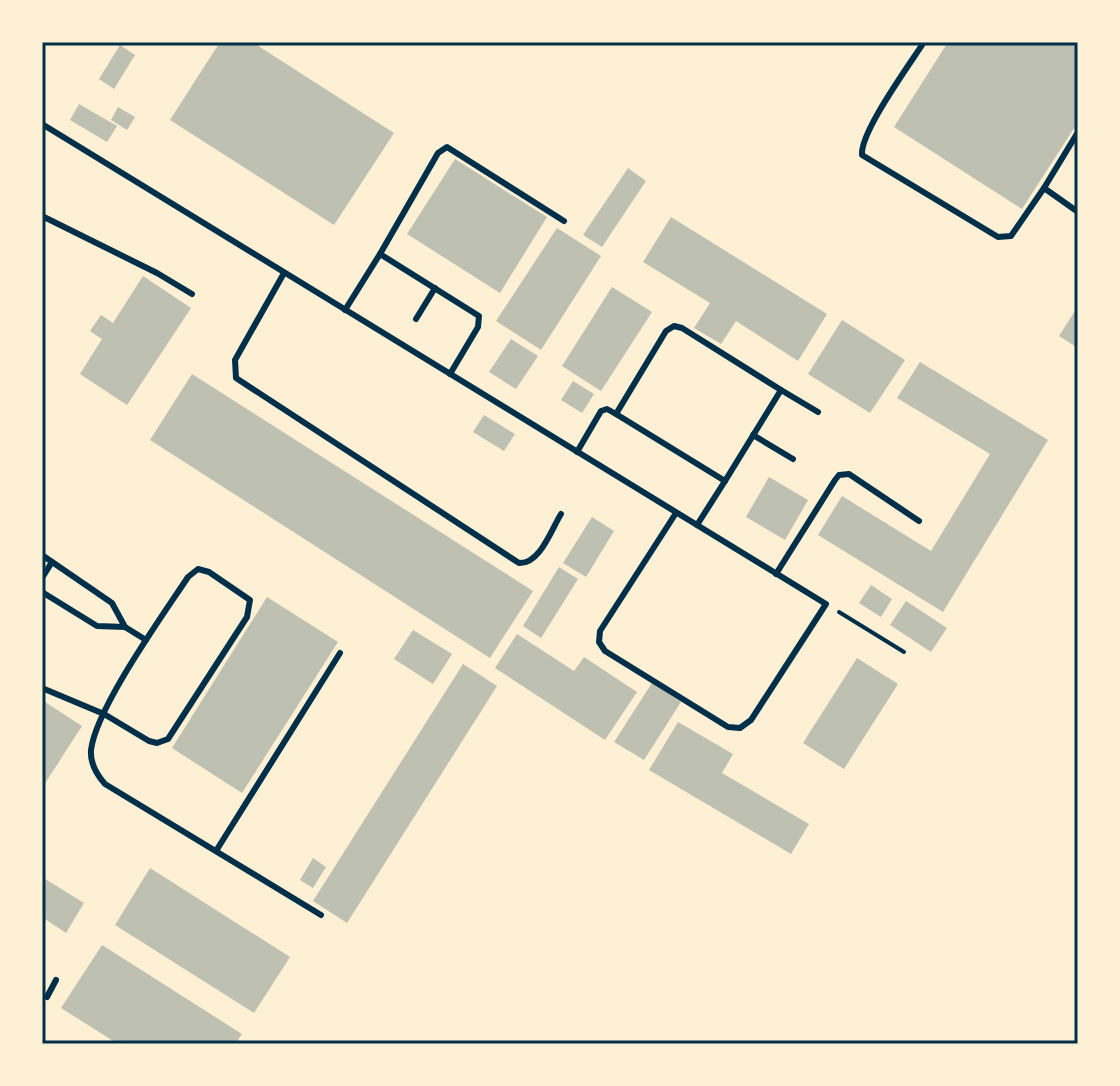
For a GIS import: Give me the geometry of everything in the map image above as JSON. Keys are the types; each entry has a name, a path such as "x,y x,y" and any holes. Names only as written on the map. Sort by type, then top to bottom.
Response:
{"lane":[{"path":"924,42 874,123 862,155 998,237 1011,236 1078,132"},
{"path":"42,124 826,604 751,720 740,728 728,727 605,651 599,642 600,631 676,513"},
{"path":"345,310 438,153 447,147 564,221"},
{"path":"1044,188 1078,212"},
{"path":"42,216 157,273 192,294"},
{"path":"380,254 477,314 480,319 450,374"},
{"path":"284,273 235,360 236,378 519,563 526,563 536,556 561,514"},
{"path":"416,319 435,288"},
{"path":"616,414 666,331 674,326 818,412"},
{"path":"697,525 781,390"},
{"path":"577,452 601,411 607,409 725,481"},
{"path":"753,435 793,459"},
{"path":"776,574 835,480 844,474 849,474 919,521"},
{"path":"42,555 112,603 125,627"},
{"path":"42,578 52,562"},
{"path":"42,688 104,714 149,741 157,743 168,739 252,605 250,600 209,572 198,569 188,577 146,640 104,714 91,751 98,775 105,784 321,915"},
{"path":"42,592 97,626 125,627 146,640"},
{"path":"216,851 340,653"},
{"path":"47,997 56,980"}],"path":[{"path":"826,604 904,652"}],"building":[{"path":"220,42 252,42 394,133 334,225 170,120"},
{"path":"948,42 1078,42 1078,122 1022,209 894,127"},
{"path":"120,45 135,55 114,89 99,79"},
{"path":"79,104 117,126 107,142 70,120"},
{"path":"118,107 135,117 127,130 111,120"},
{"path":"455,159 547,217 500,293 407,234"},
{"path":"628,168 646,181 602,247 583,235"},
{"path":"671,217 827,314 798,361 736,321 721,344 694,328 710,303 643,262"},
{"path":"557,228 601,256 541,350 496,321"},
{"path":"143,276 191,308 127,405 80,374 102,339 90,331 101,315 113,323"},
{"path":"612,287 652,312 601,391 562,366"},
{"path":"1078,306 1078,348 1059,336"},
{"path":"842,320 905,360 870,413 808,374"},
{"path":"511,339 538,356 516,389 489,372"},
{"path":"920,362 1048,440 943,612 818,535 842,496 931,551 990,454 897,398"},
{"path":"192,374 533,591 490,658 150,440"},
{"path":"573,381 594,394 582,413 561,400"},
{"path":"484,415 515,434 504,451 473,432"},
{"path":"769,477 808,500 785,540 746,517"},
{"path":"592,517 614,531 586,577 563,563"},
{"path":"559,567 578,579 541,638 523,626"},
{"path":"871,585 892,599 881,617 859,603"},
{"path":"267,597 338,642 242,793 172,748"},
{"path":"906,601 947,628 931,652 890,625"},
{"path":"413,630 452,654 433,684 394,659"},
{"path":"517,634 574,671 584,657 637,692 605,740 495,668"},
{"path":"857,658 898,684 844,769 803,743"},
{"path":"463,664 497,686 347,923 313,901"},
{"path":"652,683 681,702 644,760 614,742"},
{"path":"45,702 82,726 42,788 42,706"},
{"path":"678,722 733,754 722,773 809,824 791,854 649,770"},
{"path":"313,858 326,867 313,888 300,880"},
{"path":"150,868 290,957 254,1013 115,925"},
{"path":"42,877 84,903 66,933 42,917"},
{"path":"102,945 242,1034 235,1044 118,1044 61,1008"}]}
